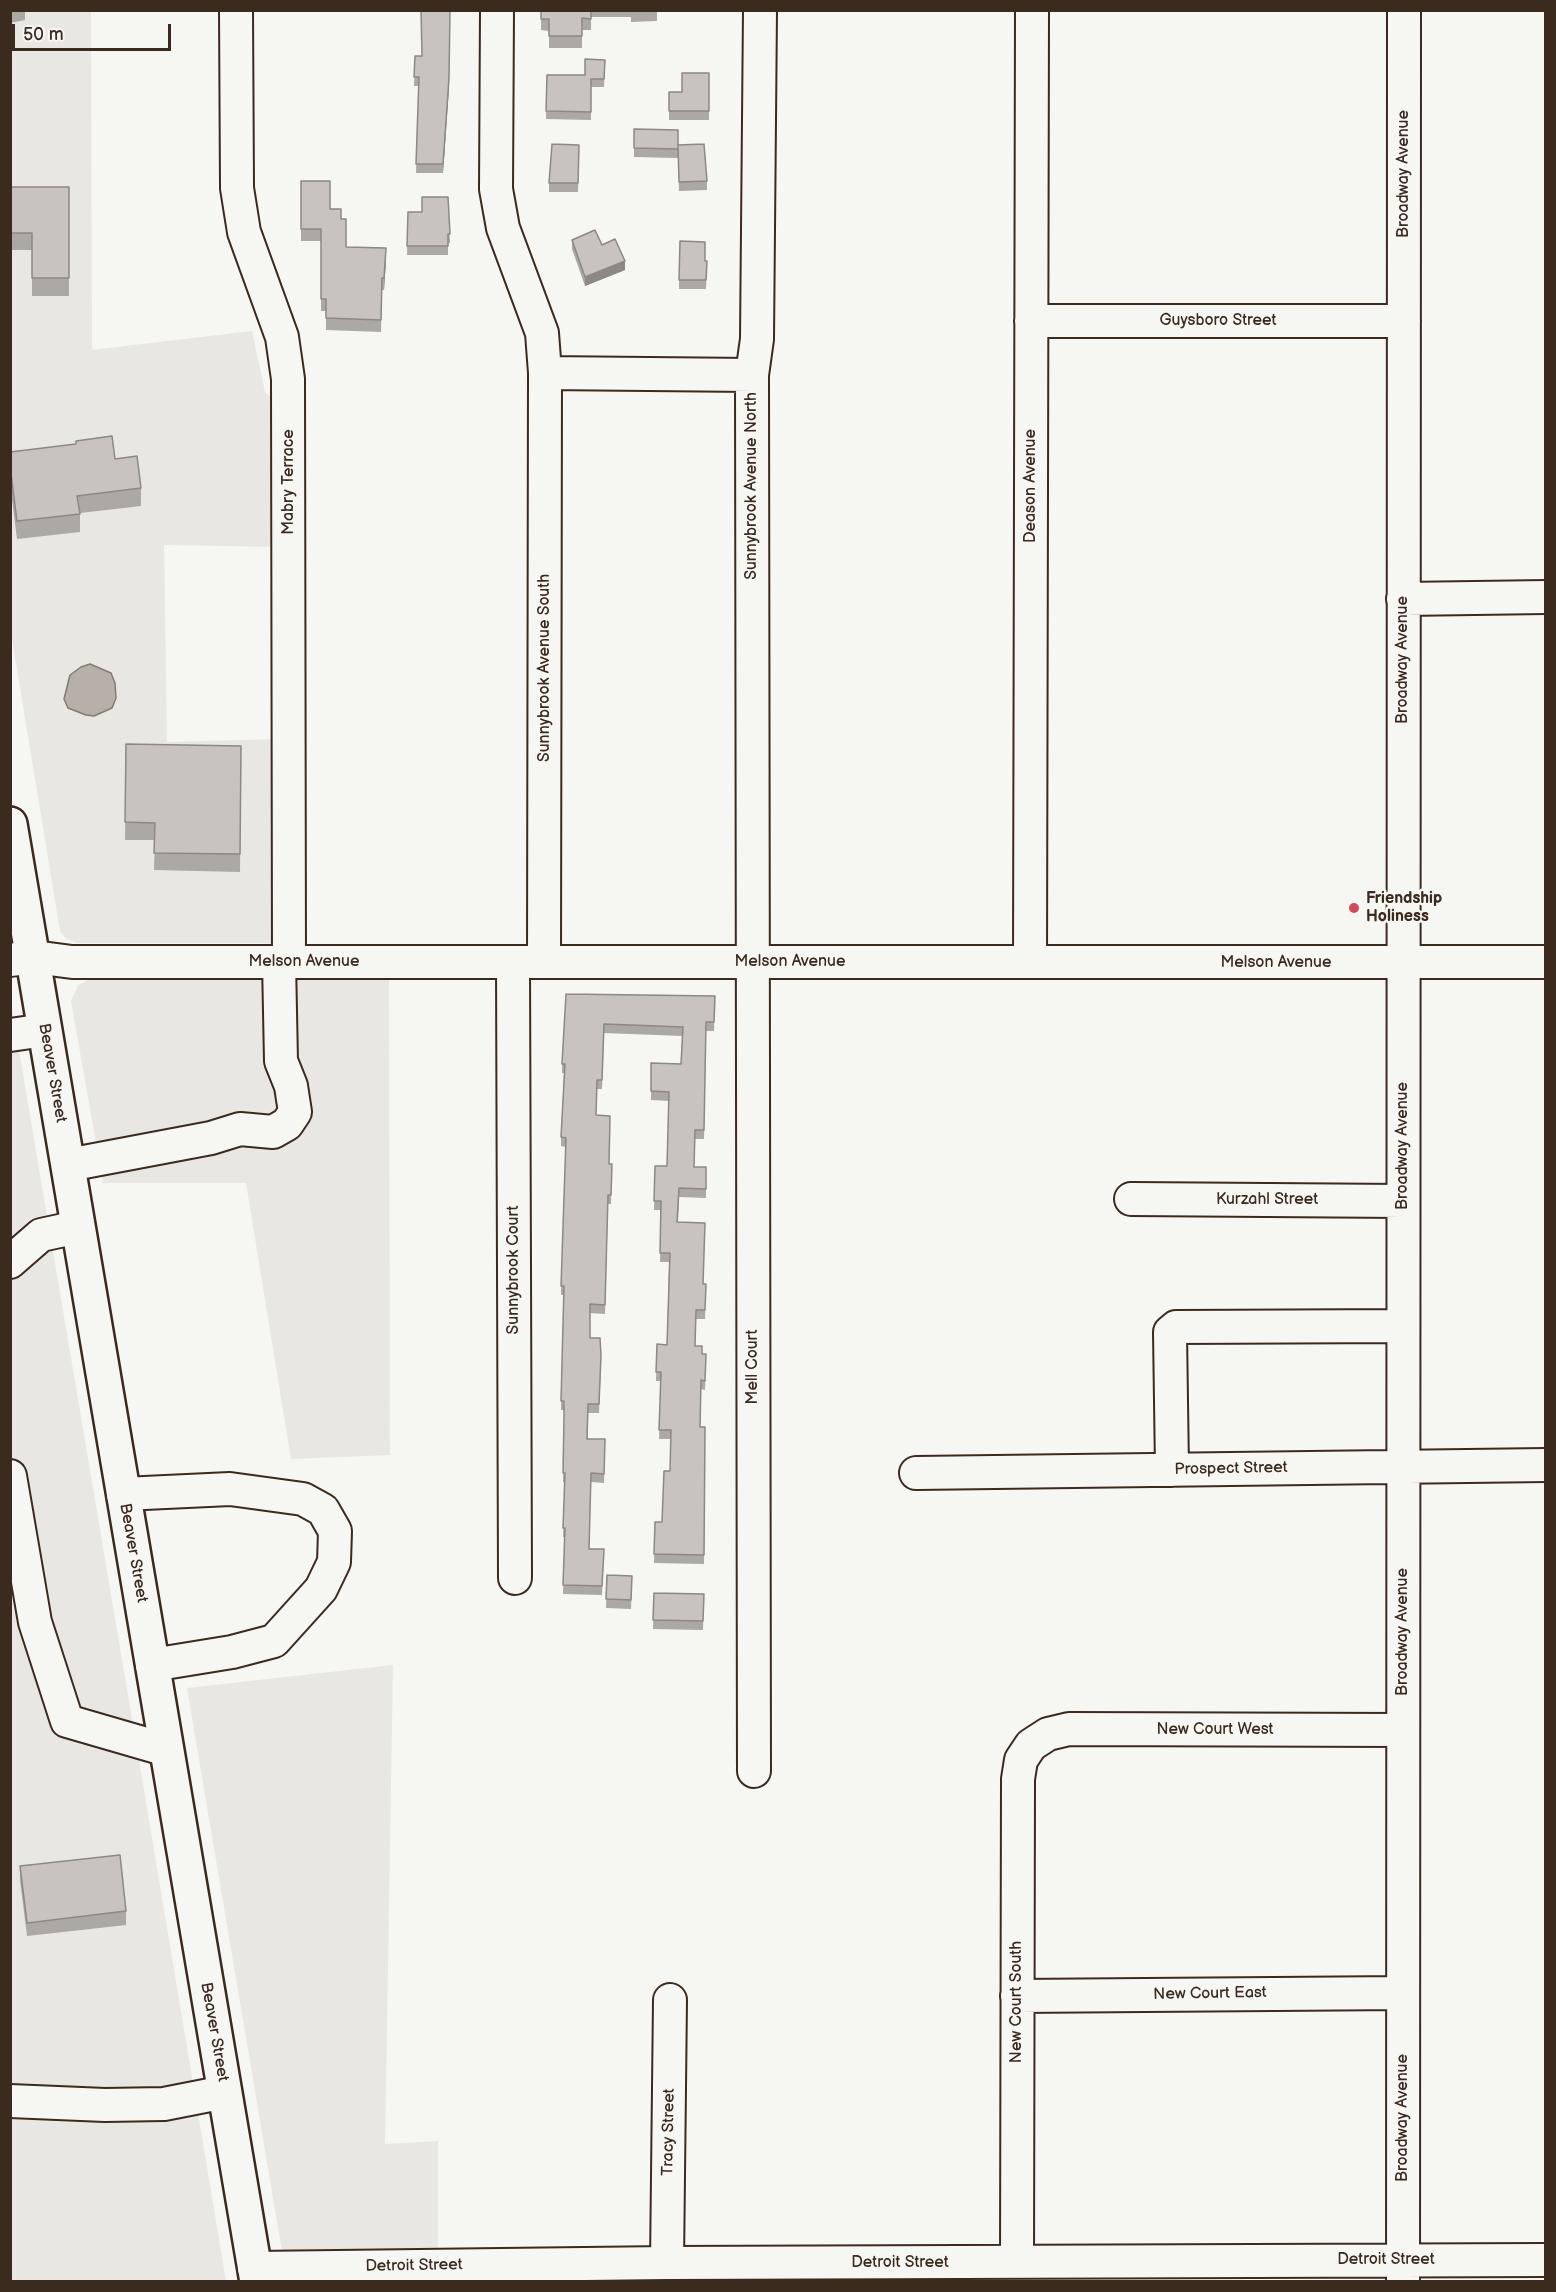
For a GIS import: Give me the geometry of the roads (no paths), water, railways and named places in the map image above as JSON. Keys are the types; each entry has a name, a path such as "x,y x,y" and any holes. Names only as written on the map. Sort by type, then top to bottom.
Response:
{"main road":[{"name":"Beaver Street","path":"10,824 22,959 45,1030 256,2275"}],"street":[{"name":"Mabry Terrace","path":"68,1165 211,1138 240,1129 273,1132 287,1124 295,1112 291,1086 281,1061 284,962 288,379 282,337 244,232 237,188 237,10"},
{"name":"Sunnybrook Avenue South","path":"497,10 496,189 503,228 542,333 545,373 544,962"},
{"name":"Sunnybrook Avenue North","path":"752,962 752,375 757,339 760,10"},
{"name":"Deason Avenue","path":"1030,962 1032,10"},
{"name":"Broadway Avenue","path":"1403,2271 1404,10"},
{"name":"Guysboro Street","path":"1031,321 1404,321"},
{"path":"545,373 752,375"},
{"path":"1403,598 1545,597"},
{"name":"Melson Avenue","path":"22,959 72,962 513,963 1545,962"},
{"name":"Mell Court","path":"752,962 754,1771"},
{"name":"Sunnybrook Court","path":"513,963 515,1578"},
{"path":"10,1035 45,1030"},
{"name":"Kurzahl Street","path":"1131,1199 1403,1201"},
{"path":"14,1251 41,1235 78,1227"},
{"path":"1172,1470 1170,1332 1176,1327 1403,1326"},
{"name":"Prospect Street","path":"916,1473 1545,1465"},
{"path":"10,1476 35,1622 67,1721 166,1750"},
{"path":"123,1494 230,1489 303,1499 322,1510 335,1531 334,1562 321,1588 274,1641 232,1652 153,1665"},
{"name":"New Court West","path":"1031,1744 1048,1734 1069,1729 1402,1730"},
{"name":"New Court South","path":"1017,2262 1018,1779 1021,1760 1031,1744"},
{"name":"New Court East","path":"1017,1996 1402,1993"},
{"name":"Tracy Street","path":"667,2263 670,2000"},
{"path":"10,2101 41,2104 164,2104 225,2092"},
{"name":"Detroit Street","path":"256,2275 667,2263 1017,2262 1403,2271 1545,2260"}],"place":[{"name":"Friendship Holiness","path":"1354,908"}]}
